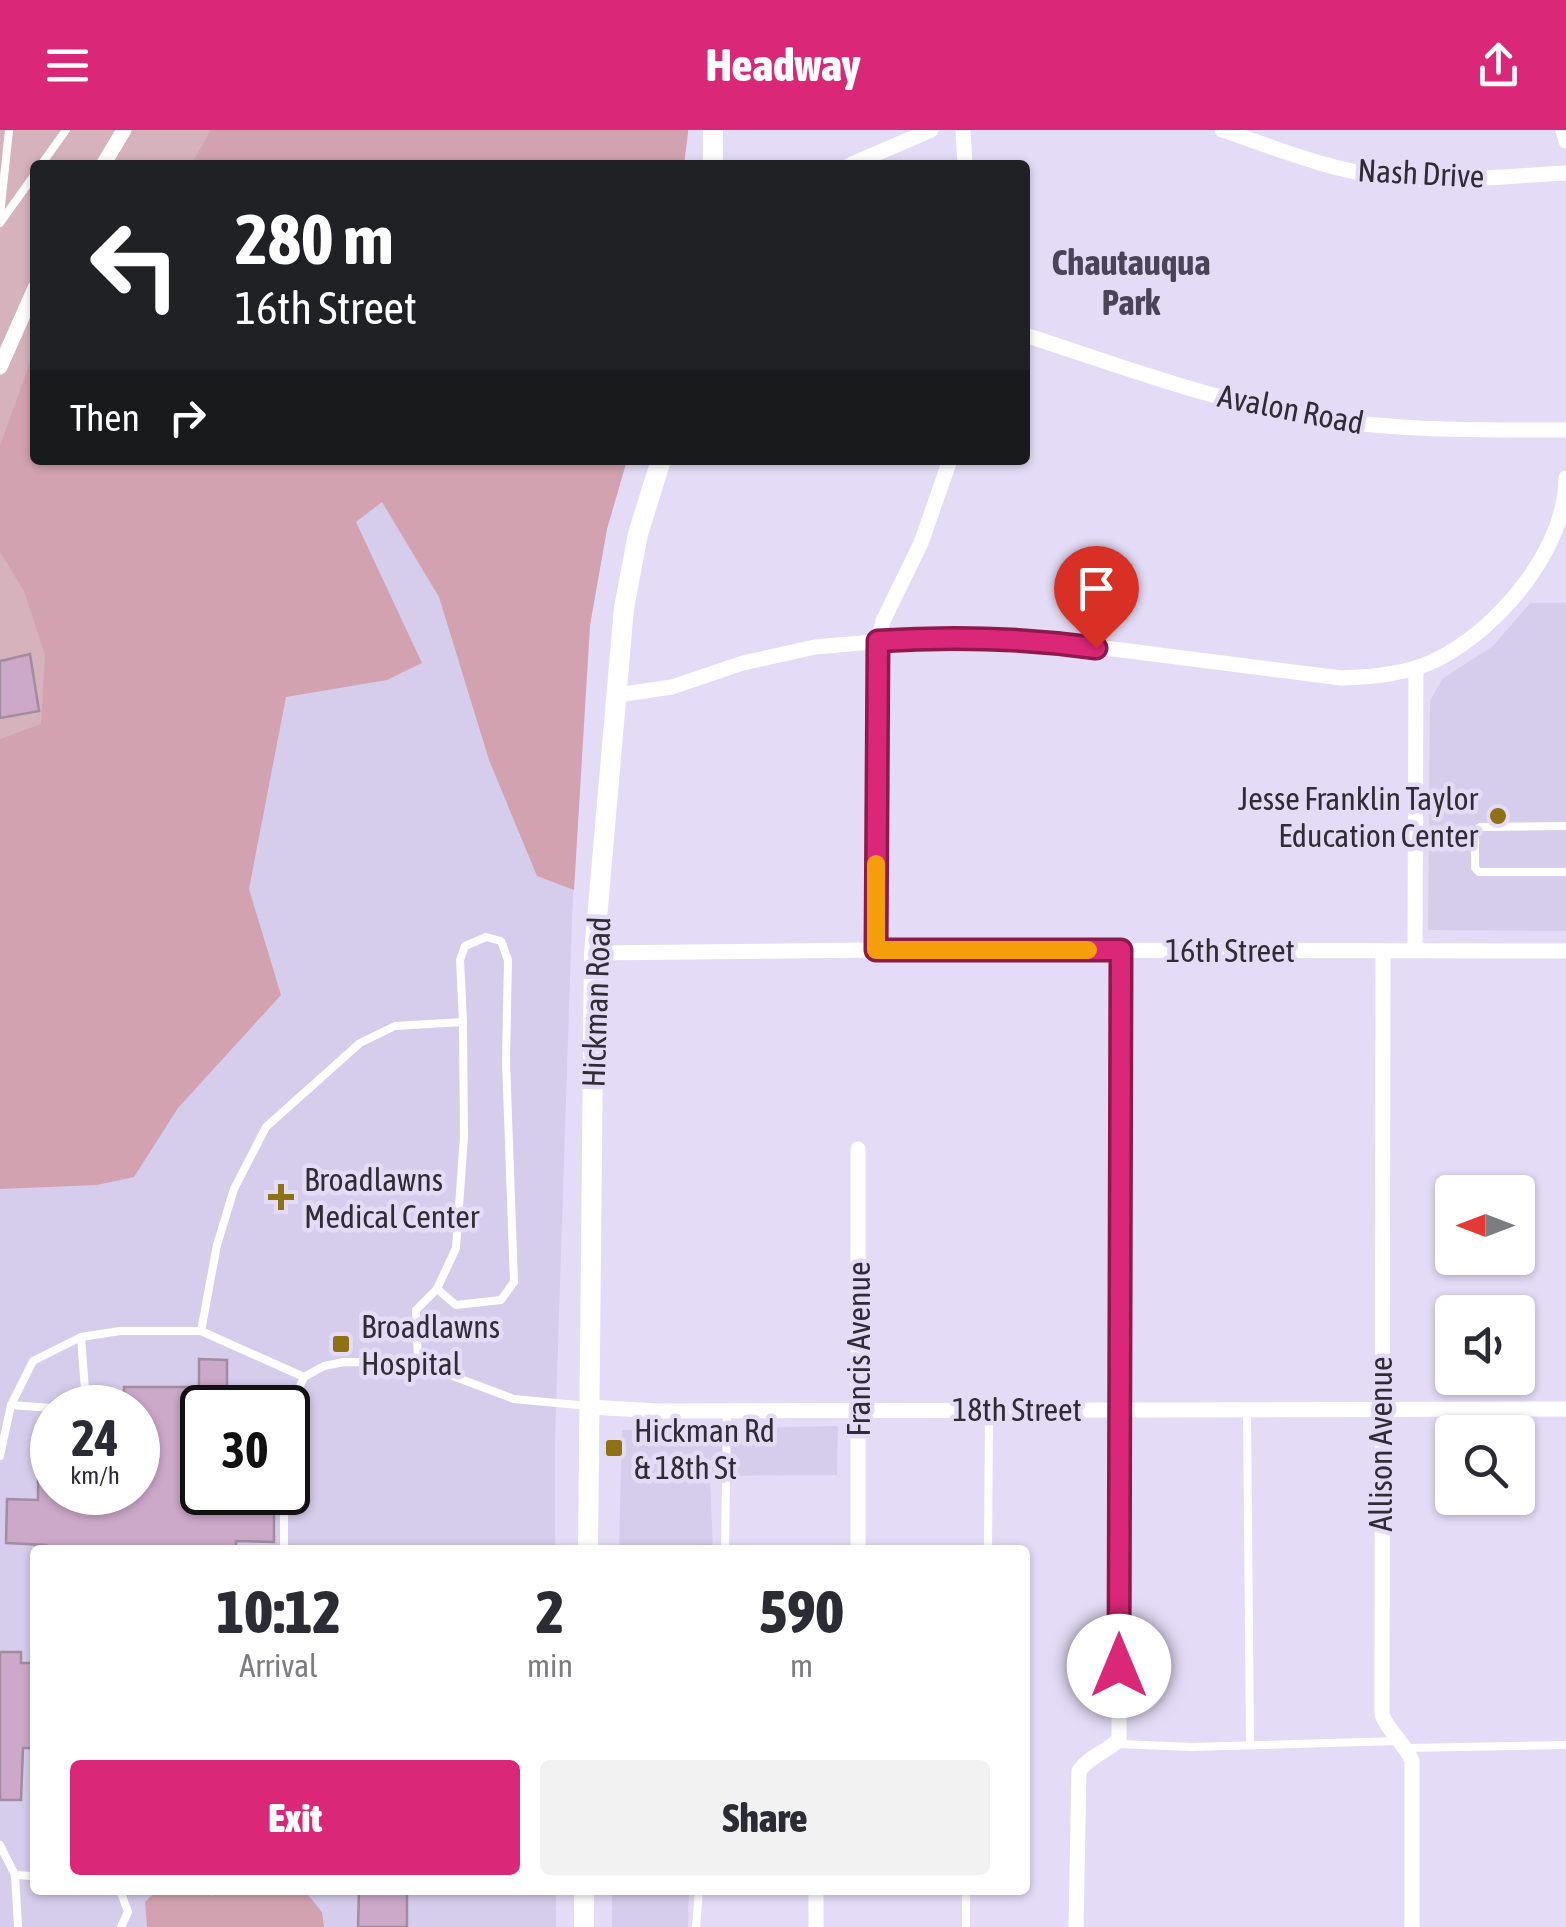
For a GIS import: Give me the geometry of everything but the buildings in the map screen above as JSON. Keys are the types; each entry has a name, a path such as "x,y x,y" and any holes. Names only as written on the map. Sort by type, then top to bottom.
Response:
{"main road":[{"path":"713,130 714,160"},
{"name":"Hickman Road","path":"588,1545 594,953 624,608 638,534 659,465"},
{"path":"584,1895 584,1927"}],"street":[{"path":"106,160 124,130"},
{"path":"862,160 931,130"},
{"path":"962,130 965,160"},
{"path":"1563,130 1566,141"},
{"name":"Nash Drive","path":"1230,131 1338,168 1378,176 1419,180 1566,173"},
{"path":"0,367 30,299"},
{"name":"Avalon Road","path":"1030,337 1201,392 1298,414 1397,427 1566,430"},
{"path":"876,950 878,641 883,621 921,543 948,465"},
{"path":"617,695 672,687 743,663 815,647 942,636 1034,639 1341,678 1380,676 1416,668 1472,638 1496,618 1528,580 1552,536 1566,478"},
{"path":"1415,951 1416,668"},
{"path":"1076,1927 1078,1771 1118,1740 1121,950"},
{"name":"16th Street","path":"594,953 1566,950"},
{"name":"Allison Avenue","path":"1383,951 1382,1716 1389,1732 1403,1744 1412,1761 1412,1927"},
{"name":"Francis Avenue","path":"858,1149 858,1545"},
{"name":"18th Street","path":"589,1406 727,1410 1566,1409"},
{"path":"816,1895 816,1927"}],"lane":[{"path":"0,219 9,130"},
{"path":"45,160 66,130"},
{"path":"0,219 30,180"},
{"path":"1566,826 1477,828 1475,868 1483,873 1566,872"},
{"path":"418,1363 416,1310 437,1288 456,1248 464,1137 460,960 465,946 486,937 501,941 508,960 506,1062 514,1282 501,1300 456,1305 437,1288"},
{"path":"201,1331 216,1245 234,1189 266,1127 360,1043 395,1026 463,1022"},
{"path":"0,1456 11,1405 33,1361 81,1337 120,1331 201,1331 304,1376"},
{"path":"81,1337 84,1385"},
{"path":"299,1385 304,1376 344,1362 418,1363 514,1399 589,1406"},
{"path":"11,1405 30,1406"},
{"path":"1247,1409 1250,1745"},
{"path":"725,1545 727,1410"},
{"path":"988,1545 989,1410"},
{"path":"284,1515 284,1545"},
{"path":"1114,1744 1566,1745"},
{"path":"0,1845 14,1876 18,1927"},
{"path":"14,1876 30,1876"},
{"path":"121,1927 128,1912 122,1895"},
{"path":"696,1927 699,1895"},
{"path":"966,1895 966,1927"}],"shaded area":[{"path":"0,130 602,130 602,160 30,160 30,465 52,465 50,958 0,987"},
{"path":"211,130 688,130 685,160 194,160"},
{"path":"30,362 30,465 626,465 607,529 590,625 574,890 537,876 489,760 439,597 382,502 356,522 422,663 387,680 286,697 249,889 281,995 178,1108 134,1177 97,1185 0,1189 0,739 41,724 45,655 24,591 0,552 0,446"},
{"name":"Broadlawns Medical Center","path":"52,465 626,465 607,529 590,625 572,917 555,1545 30,1545 30,1895 556,1895 556,1927 0,1927 0,987"},
{"name":"Jesse Franklin Taylor Education Center","path":"1530,603 1566,603 1566,931 1428,930 1430,701 1442,679 1493,646"},
{"path":"838,1426 837,1475 710,1476 713,1545 619,1545 622,1430"},
{"path":"152,1895 308,1895 322,1912 324,1927 147,1927 145,1902"},
{"path":"612,1895 689,1895 688,1927 612,1927"}],"slow traffic":[{"path":"876,864 876,950 1088,950"}],"place":[{"name":"Jesse Franklin Taylor Education Center","path":"1498,816"},
{"name":"Broadlawns Medical Center","path":"281,1197"},
{"name":"Broadlawns Hospital","path":"341,1344"},
{"name":"Hickman Rd & 18th St","path":"614,1448"}],"district":[{"name":"Chautauqua Park","path":"1131,282"}],"route":[{"path":"1096,648 1034,639 942,636 878,641 876,950 1121,950 1119,1666"}]}
